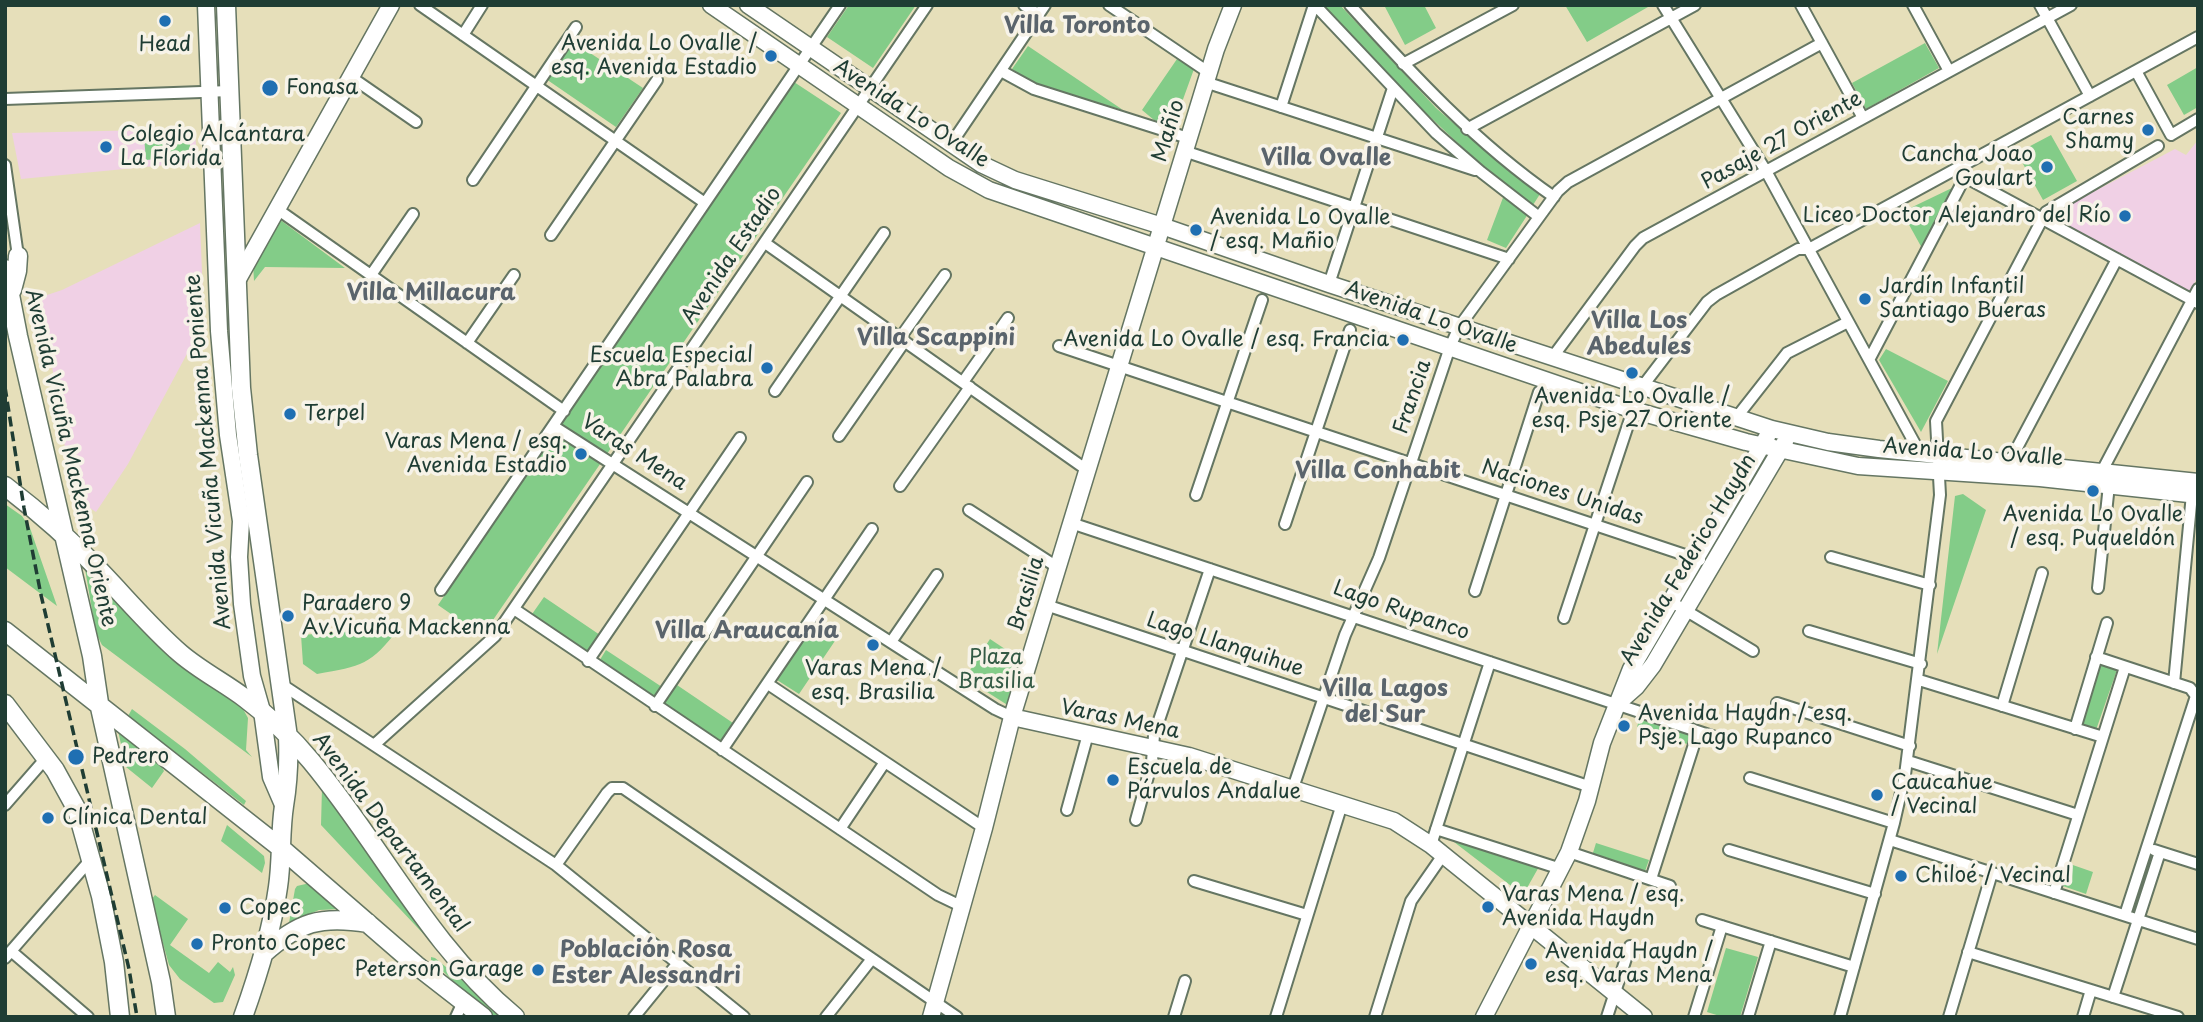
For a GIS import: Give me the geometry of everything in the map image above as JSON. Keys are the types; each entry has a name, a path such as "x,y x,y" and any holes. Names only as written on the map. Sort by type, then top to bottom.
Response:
{"main road":[{"name":"Avenida Vicuña Mackenna Poniente","path":"226,5 241,388 288,737 289,788 284,807 276,904 243,1017"},
{"path":"10,295 18,271 18,256"},
{"name":"Avenida Vicuña Mackenna Oriente","path":"5,269 92,656 99,703 161,982 166,1017"},
{"name":"Avenida Departamental","path":"5,486 65,537 181,654 262,711 288,737 325,779 427,923 491,997 515,1017"},
{"path":"5,631 282,849 416,965 459,1009 483,1017"},
{"path":"5,704 63,783 77,810 92,859 114,962 120,1017"},
{"path":"263,954 286,936 316,920 338,919 368,923"}],"street":[{"name":"Avenida Vicuña Mackenna Poniente","path":"205,5 221,363 241,521 239,568 242,604 252,676 262,711 271,776 284,807"},
{"path":"238,279 391,5"},
{"path":"420,5 705,203"},
{"path":"463,35 482,5"},
{"name":"Avenida Lo Ovalle","path":"711,5 976,184 1633,410 1762,446 1858,466 2009,463 2106,478"},
{"name":"Avenida Lo Ovalle","path":"748,5 951,144 1006,177 1162,226 1552,358 1772,429 1853,446 1920,454 1939,464 2196,485"},
{"path":"441,590 840,5"},
{"name":"Avenida Estadio","path":"374,745 481,650 514,609 927,5"},
{"path":"951,144 1042,10 1024,5"},
{"path":"1110,5 1207,77 1281,107 1481,172"},
{"name":"Mañío","path":"1216,48 1223,5"},
{"name":"Mañío","path":"1162,226 1216,48 1233,5"},
{"path":"1281,107 1315,5 1436,133 1539,217"},
{"path":"1350,5 1467,129 1554,197"},
{"path":"1403,64 1513,5"},
{"path":"1663,5 1766,171 1920,454"},
{"path":"1467,129 1695,5"},
{"path":"1801,5 1863,118"},
{"path":"1913,5 1949,71"},
{"path":"2040,5 2090,96"},
{"name":"Pasaje 27 Oriente","path":"1552,358 1639,241 2071,5"},
{"path":"473,180 576,27"},
{"path":"1642,387 1710,299 1798,249 1809,249 1962,172 2090,96 2198,37"},
{"name":"Francia","path":"1293,789 1353,616 1376,568 1459,327 1562,186 1822,44"},
{"path":"1001,71 1034,89 1354,208 1509,259"},
{"path":"2136,71 2172,135 2198,119"},
{"path":"351,78 416,122"},
{"path":"551,235 657,80"},
{"path":"1329,284 1393,88"},
{"path":"5,99 230,91"},
{"path":"1840,1017 1890,840 1908,761 1940,495 1936,421 2042,218 2051,207 2158,146"},
{"path":"5,165 18,256"},
{"path":"1962,172 2195,302"},
{"path":"1868,360 1962,172"},
{"path":"276,209 564,411"},
{"path":"370,275 413,214"},
{"name":"Brasilia","path":"934,1010 1012,717 1162,226"},
{"path":"775,391 884,233"},
{"path":"765,243 1087,470"},
{"path":"2009,463 2117,259"},
{"path":"467,343 514,275"},
{"path":"839,436 945,275"},
{"path":"2098,588 2106,478 2195,302 2198,289"},
{"path":"1196,495 1262,300"},
{"path":"900,486 1008,318"},
{"path":"1736,418 1787,353 1848,322"},
{"path":"1285,524 1350,330"},
{"name":"Naciones Unidas","path":"1059,346 1696,558 1712,566"},
{"path":"1475,591 1539,392"},
{"path":"1564,618 1633,410"},
{"name":"Varas Mena","path":"553,426 995,709 1012,717 1154,747 1394,821 1437,850 1644,1017"},
{"name":"Avenida Federico Haydn","path":"1484,1017 1569,852 1591,787 1602,743 1631,669 1772,429"},
{"name":"Avenida Federico Haydn","path":"1617,704 1645,676 1790,433"},
{"path":"589,661 740,438"},
{"path":"656,706 807,482"},
{"path":"2174,683 2196,485"},
{"path":"1728,505 1743,514"},
{"path":"969,510 1057,567"},
{"name":"Lago Rupanco","path":"1071,523 1718,738"},
{"path":"722,750 872,529"},
{"path":"1831,557 1930,585"},
{"path":"1136,820 1152,762 1154,735 1210,569"},
{"path":"2002,706 2042,573"},
{"path":"891,642 937,575"},
{"path":"1670,601 1753,651"},
{"name":"Lago Llanquihue","path":"1046,605 1591,787"},
{"path":"514,609 939,895 962,907"},
{"path":"2075,729 2106,623"},
{"path":"1809,631 1921,664"},
{"path":"2096,657 2190,688 2195,693 2195,700 2125,915"},
{"path":"1375,1017 1412,901 1437,850 1436,829 1490,662"},
{"path":"2054,893 2125,667"},
{"path":"1919,680 2103,737"},
{"path":"281,684 556,865 744,1017"},
{"path":"768,684 984,828"},
{"path":"1777,702 1910,746"},
{"path":"1651,880 1698,732"},
{"path":"1067,810 1088,734"},
{"path":"5,805 46,758"},
{"path":"1908,761 2078,815"},
{"path":"840,829 885,762"},
{"path":"1750,778 1894,823"},
{"path":"556,865 607,793 616,787 625,790 871,960 934,1010 957,1017"},
{"path":"1276,1017 1342,804"},
{"path":"1436,829 1560,869"},
{"path":"1890,840 2198,939"},
{"path":"2147,847 2198,863"},
{"path":"1729,849 1875,894"},
{"path":"1569,852 1670,886"},
{"path":"2113,997 2160,852"},
{"path":"88,1017 8,955 92,859"},
{"path":"1949,1017 1992,873"},
{"path":"1194,881 1307,915"},
{"path":"1702,920 1854,967"},
{"path":"1694,1017 1722,926"},
{"path":"1748,1017 1771,941"},
{"path":"1607,1017 1630,946"},
{"path":"1968,952 2164,1015 2178,1017"},
{"path":"826,1017 871,960"},
{"path":"634,1017 678,963"},
{"path":"1174,1017 1185,981"},
{"path":"2083,1017 2091,990"}],"shaded area":[{"name":"Colegio Alcántara La Florida","path":"195,129 197,162 21,179 12,133"},
{"name":"Liceo Doctor Alejandro del Río","path":"2198,140 2198,276 2189,294 2050,219 2053,213 2175,149 2186,155"},
{"path":"200,223 204,322 128,464 96,512 87,506 86,496 72,492 41,297 62,290"}],"green space":[{"path":"849,5 916,5 873,68 827,37"},
{"path":"1322,5 1340,5 1436,108 1540,194 1533,205 1449,135"},
{"path":"1384,5 1424,5 1436,28 1405,45"},
{"path":"1565,5 1638,5 1648,7 1587,42"},
{"path":"572,41 643,88 616,127 546,79"},
{"path":"1925,43 1939,68 1866,109 1852,83"},
{"path":"1028,46 1123,110 1036,85 1012,69"},
{"path":"1177,59 1194,69 1173,127 1154,120 1142,110"},
{"path":"2198,67 2198,107 2184,115 2167,85"},
{"path":"794,82 841,113 493,620 474,630 438,605"},
{"path":"189,133 191,156 146,160 144,137"},
{"name":"Cancha Joao Goulart","path":"2051,135 2077,181 2043,200 2017,153"},
{"path":"1954,187 1923,250 1902,212"},
{"path":"1504,195 1528,214 1506,248 1487,240"},
{"path":"279,219 345,268 265,267 254,281 253,263"},
{"path":"1886,349 1948,381 1921,432 1879,360"},
{"path":"1963,494 1986,510 1937,654 1955,496"},
{"path":"5,504 22,516 30,528 57,606 5,567"},
{"path":"85,569 180,664 243,709 248,718 246,750 252,757 102,645 96,633"},
{"path":"544,597 600,635 586,655 530,617"},
{"path":"818,617 841,632 799,694 777,680"},
{"path":"399,628 373,657 355,666 317,674 303,664 301,635"},
{"name":"Plaza Brasilia","path":"990,639 1023,661 1009,706 965,678"},
{"path":"606,650 662,687 653,700 598,663"},
{"path":"2099,660 2118,667 2096,730 2077,723"},
{"path":"677,685 733,723 719,744 663,705"},
{"path":"1644,704 1694,721 1687,744 1637,727"},
{"path":"132,709 185,749 246,801 244,805 128,716"},
{"path":"117,726 157,758 164,771 152,788 126,767"},
{"path":"322,788 431,939 431,942 321,825"},
{"path":"227,825 264,856 262,873 221,841"},
{"path":"1441,832 1540,865 1523,895"},
{"path":"1596,843 1649,860 1644,874 1592,856"},
{"path":"2067,863 2093,872 2086,894 2060,885"},
{"path":"310,883 342,909 319,910 289,923 295,889"},
{"path":"155,895 188,919 170,945 209,973 218,962 230,972 233,967 235,975 223,1002 214,1003 180,979 169,965 151,900"},
{"path":"1726,948 1758,957 1740,1017 1723,1017 1707,1012"},
{"path":"431,957 507,1017 491,1017 431,960"}],"railway":[{"path":"5,387 41,595 129,969 137,1017"}],"place":[{"name":"Head","path":"165,21"},
{"name":"Avenida Lo Ovalle / esq. Avenida Estadio","path":"771,56"},
{"name":"Fonasa","path":"270,88"},
{"name":"Carnes Shamy","path":"2148,130"},
{"name":"Colegio Alcántara La Florida","path":"106,147"},
{"name":"Cancha Joao Goulart","path":"2047,167"},
{"name":"Liceo Doctor Alejandro del Río","path":"2125,216"},
{"name":"Avenida Lo Ovalle / esq. Mañio","path":"1196,230"},
{"name":"Jardín Infantil Santiago Bueras","path":"1865,299"},
{"name":"Avenida Lo Ovalle / esq. Francia","path":"1403,340"},
{"name":"Escuela Especial Abra Palabra","path":"767,368"},
{"name":"Avenida Lo Ovalle / esq. Psje 27 Oriente","path":"1632,373"},
{"name":"Terpel","path":"290,414"},
{"name":"Varas Mena / esq. Avenida Estadio","path":"581,454"},
{"name":"Avenida Lo Ovalle / esq. Puqueldón","path":"2093,491"},
{"name":"Paradero 9 Av.Vicuña Mackenna","path":"288,616"},
{"name":"Varas Mena / esq. Brasilia","path":"873,645"},
{"name":"Avenida Haydn / esq. Psje. Lago Rupanco","path":"1624,726"},
{"name":"Pedrero","path":"76,757"},
{"name":"Escuela de Párvulos Andalue","path":"1113,780"},
{"name":"Caucahue / Vecinal","path":"1877,795"},
{"name":"Clínica Dental","path":"48,818"},
{"name":"Chiloé / Vecinal","path":"1901,876"},
{"name":"Varas Mena / esq. Avenida Haydn","path":"1488,907"},
{"name":"Copec","path":"225,908"},
{"name":"Pronto Copec","path":"197,944"},
{"name":"Avenida Haydn / esq. Varas Mena","path":"1531,964"},
{"name":"Peterson Garage","path":"538,970"}],"district":[{"name":"Villa Toronto","path":"1077,27"},
{"name":"Villa Ovalle","path":"1326,159"},
{"name":"Villa Millacura","path":"431,294"},
{"name":"Villa Los Abedules","path":"1639,335"},
{"name":"Villa Scappini","path":"936,339"},
{"name":"Villa Conhabit","path":"1378,472"},
{"name":"Villa Araucanía","path":"747,632"},
{"name":"Villa Lagos del Sur","path":"1385,703"},
{"name":"Población Rosa Ester Alessandri","path":"646,964"}]}
